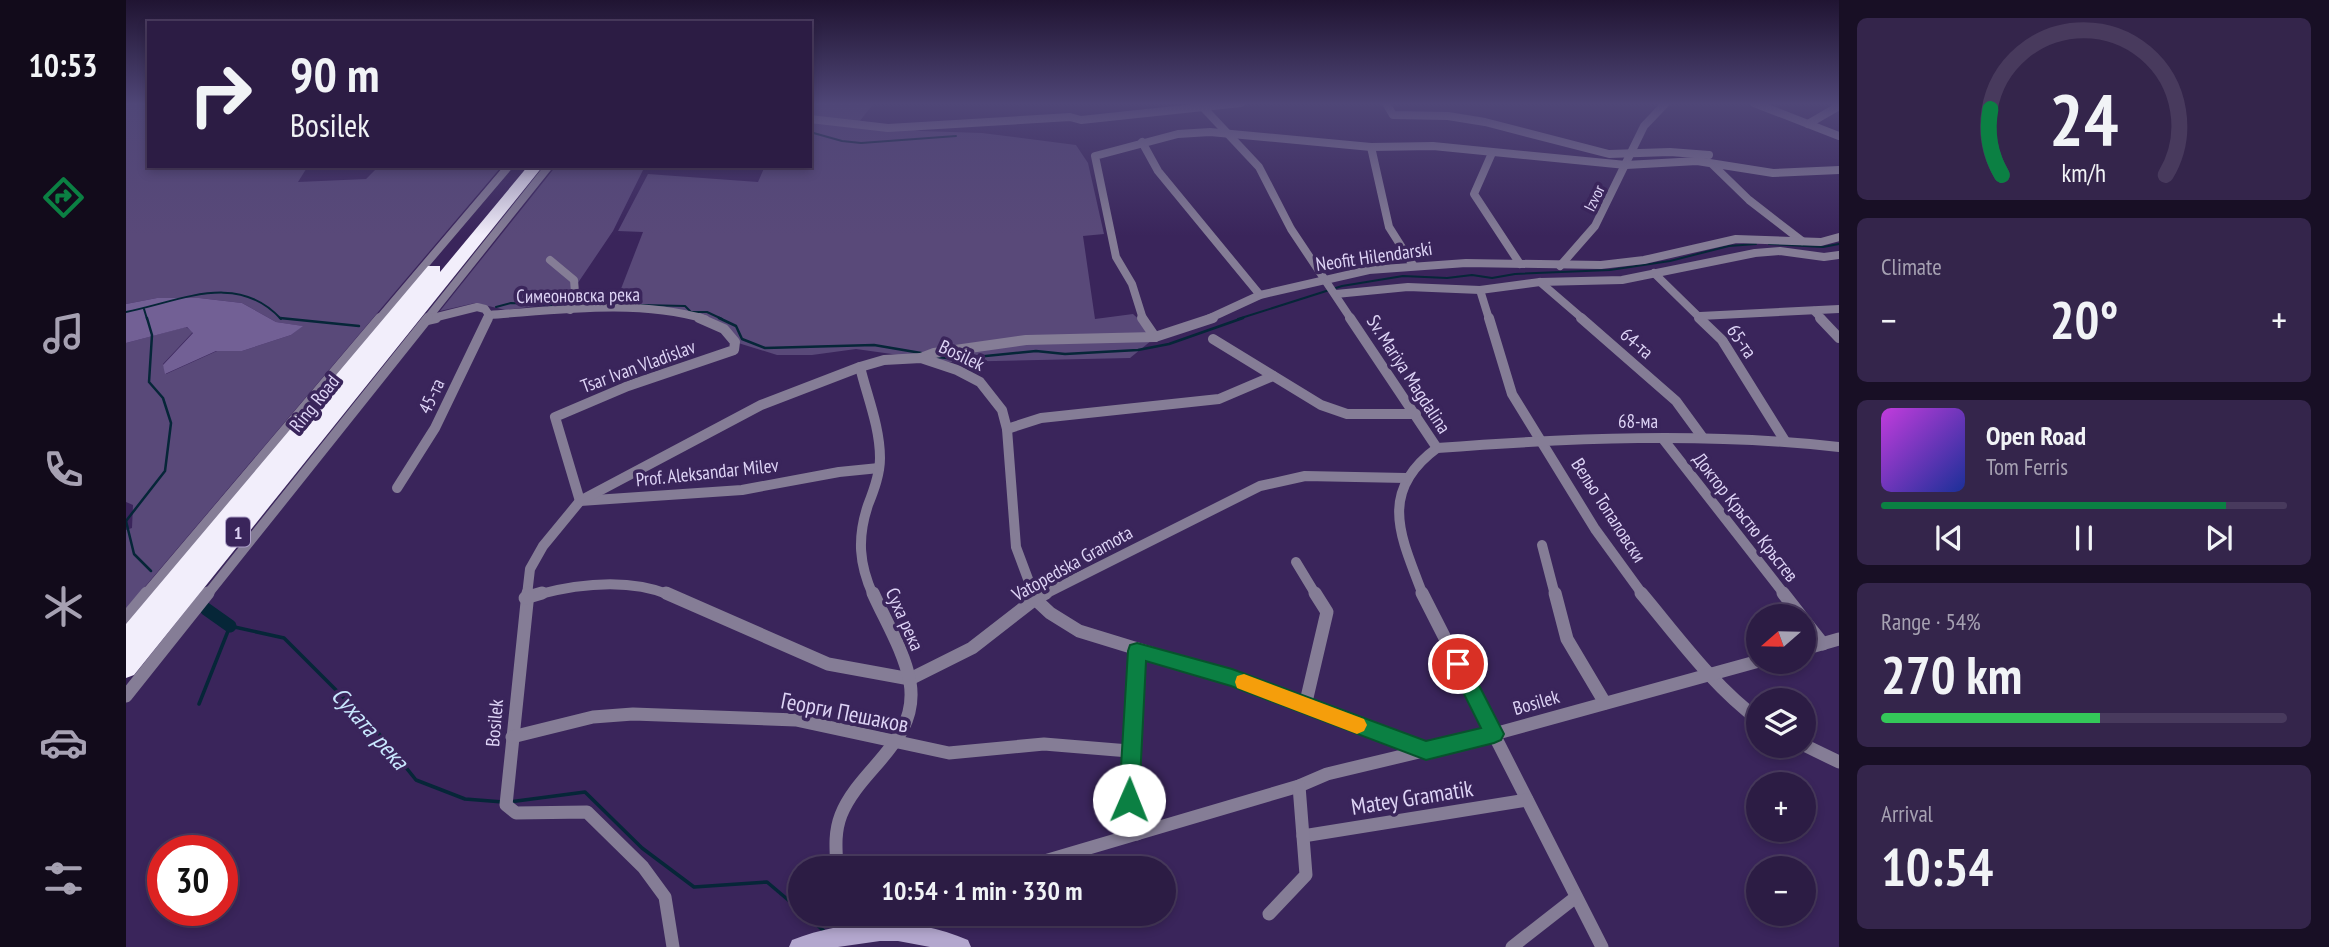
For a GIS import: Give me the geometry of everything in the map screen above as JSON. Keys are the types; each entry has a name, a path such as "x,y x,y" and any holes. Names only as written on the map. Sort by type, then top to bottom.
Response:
{"highway":[{"name":"Ring Road","path":"340,395 519,168"},
{"name":"Ring Road","path":"126,668 198,566 534,168"},
{"path":"262,459 340,395"},
{"path":"198,566 307,469 340,395"},
{"path":"198,566 227,499"},
{"name":"Ring Road","path":"126,640 198,566"}],"street":[{"path":"1121,147 1095,156 1116,257 1132,284 1143,321 1155,337"},
{"path":"1145,147 1158,171 1260,295"},
{"name":"Sv. Mariya Magdalina","path":"1239,147 1259,167 1291,229 1437,448 1406,478"},
{"path":"1371,147 1389,227 1413,265"},
{"path":"1443,147 1626,165 1708,162 1773,173 1839,170"},
{"path":"1588,147 1609,153 1694,153 1773,173"},
{"name":"Izvor","path":"1560,266 1595,226 1634,147"},
{"path":"1492,153 1474,194 1520,264"},
{"path":"1708,162 1749,200 1804,242"},
{"path":"126,618 507,168"},
{"path":"126,696 548,168"},
{"name":"Neofit Hilendarski","path":"922,358 934,353 1026,340 1155,337 1222,314 1260,295 1325,279 1413,265 1560,266 1644,260 1736,239 1821,242 1839,237"},
{"name":"Neofit Hilendarski","path":"1336,294 1408,287 1480,290 1540,282 1622,280 1755,253 1780,251 1824,257 1839,256"},
{"path":"550,260 575,279 576,294 570,310"},
{"name":"65-та","path":"1654,273 1722,340 1785,441"},
{"name":"64-та","path":"1540,282 1676,401 1703,438"},
{"name":"Вельо Топаловски","path":"1480,290 1512,394 1595,529 1640,592 1710,674 1746,710"},
{"name":"Симеоновска река","path":"427,320 477,307 485,309 489,315 636,309 700,319 724,329 735,342 734,350"},
{"path":"1700,316 1839,309"},
{"path":"1814,311 1839,338"},
{"name":"45-та","path":"397,488 435,428 489,315"},
{"path":"1213,339 1321,405 1347,414 1416,414"},
{"name":"Tsar Ivan Vladislav","path":"580,501 555,417 628,386 734,350"},
{"name":"Bosilek","path":"673,947 666,897 643,867 587,812 516,813 507,799 530,569 543,546 580,501 761,405 860,367 884,360 922,358 957,370 980,382 1002,410 1007,429 1016,547 1035,599"},
{"name":"Суха река","path":"834,856 841,815 859,784 897,744 907,727 911,700 910,679 866,580 859,552 861,525 880,455 860,367"},
{"path":"1007,429 1041,418 1219,400 1273,376"},
{"name":"68-ма","path":"1437,448 1541,440 1703,438 1785,441 1839,447"},
{"name":"Доктор Кръстю Кръстев","path":"1663,439 1792,604"},
{"name":"Prof. Aleksandar Milev","path":"580,501 742,490 839,472 878,468"},
{"name":"Vatopedska Gramota","path":"910,679 972,648 1035,599 1260,486 1305,476 1406,478"},
{"path":"1406,478 1400,494 1402,533 1423,595 1602,947"},
{"path":"1542,545 1567,639 1605,703"},
{"path":"1296,562 1327,612 1305,706"},
{"path":"525,598 562,588 591,584 665,593 828,664 910,679"},
{"path":"1035,599 1050,613 1079,631 1232,678 1426,751"},
{"name":"Доктор Кръстю Кръстев","path":"1816,635 1823,644"},
{"path":"1816,646 1839,639"},
{"path":"1137,651 1129,751 1129,800 1137,834"},
{"name":"Bosilek","path":"1062,856 1299,786 1327,774 1494,734 1746,664"},
{"name":"Георги Пешаков","path":"512,737 593,717 633,714 796,720 849,730 897,744 949,753 1044,744 1129,751"},
{"path":"1816,751 1839,762"},
{"path":"1269,914 1306,875 1299,786"},
{"name":"Matey Gramatik","path":"1303,836 1527,800"},
{"path":"1512,947 1576,898"},
{"path":"804,945 842,926"},
{"path":"867,926 942,940 961,947"}],"shaded area":[{"path":"126,147 147,147 147,168 307,168 298,182 366,179 377,168 500,168 126,609 126,530 132,528 133,505 126,502 126,343 186,327 193,332 163,364 166,374 217,351 242,351 291,335 302,326 276,322 242,303 199,298 157,298 126,304"},
{"path":"812,147 1077,147 1088,163 1104,234 1083,236 1095,319 1133,314 1157,336 1130,358 949,362 856,349 812,355 777,355 735,342 700,319 636,309 619,294 643,232 618,231 648,174 758,182 764,168 812,168"},
{"path":"554,168 644,168 613,231 565,302 506,310 475,303 440,311"},
{"path":"157,298 199,298 242,303 276,322 303,326 291,335 242,351 216,351 165,374 163,365 193,333 187,327 126,343 126,304"}],"waterway":[{"path":"1238,319 1342,286 1403,276 1447,278 1472,275 1492,278 1515,274 1610,270 1670,261 1729,246 1756,244"},
{"path":"1769,244 1823,247 1839,244"},
{"path":"126,312 208,293 227,293 246,296 264,304 281,319"},
{"path":"615,305 619,302 628,305"},
{"path":"496,307 511,303 560,306"},
{"path":"641,305 685,306 691,312 707,312 722,319"},
{"path":"144,309 147,319"},
{"path":"147,318 152,335 149,382 163,398 171,423 165,471 126,521 134,554 151,571"},
{"path":"280,318 359,326"},
{"path":"719,318 736,326 742,339 765,348 874,345 921,353"},
{"path":"938,357 956,359 1036,351 1065,354 1138,350 1169,344 1243,318"},
{"name":"Сухата река","path":"206,609 230,626"},
{"name":"Сухата река","path":"199,704 230,626 284,638 376,730 416,780 465,799 503,802"},
{"name":"Сухата река","path":"509,802 585,792 642,848 694,887 767,882 788,900"},
{"name":"Сухата река","path":"818,926 824,931"}],"slow traffic":[{"path":"1244,682 1357,725"}],"route":[{"path":"1129,800 1129,751 1137,651 1232,678 1426,751 1494,734 1458,664"}]}
